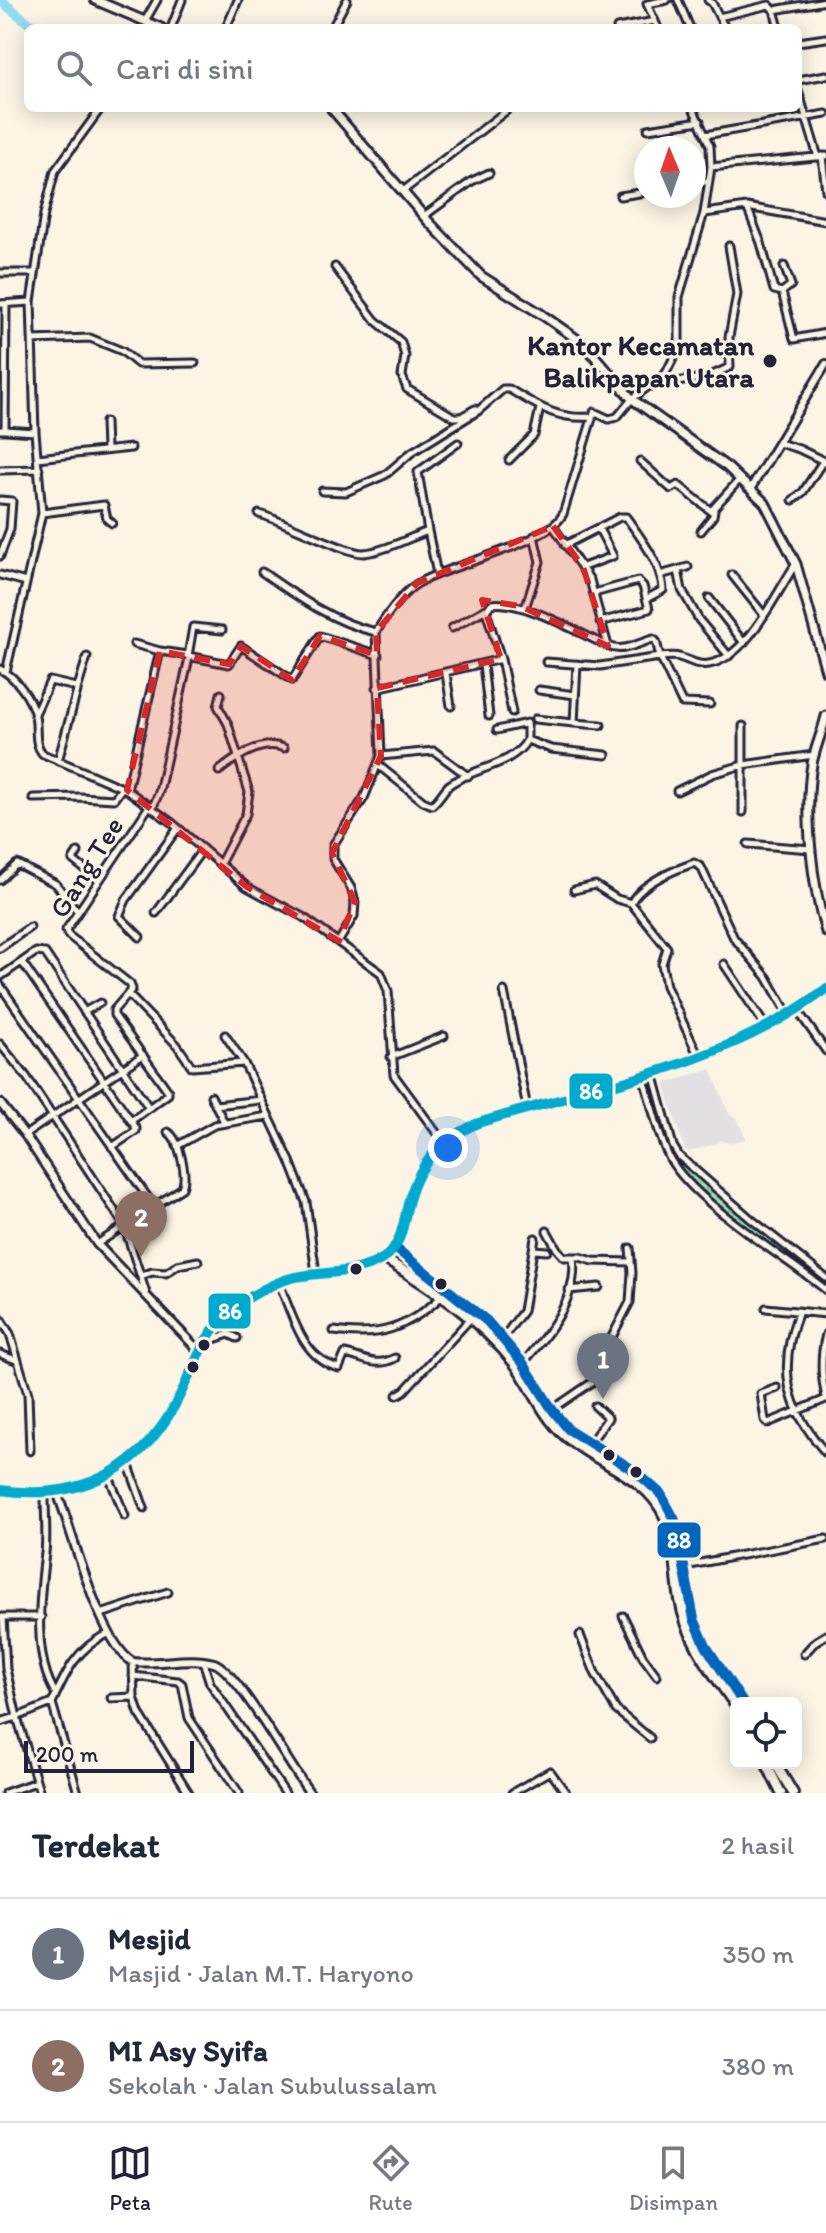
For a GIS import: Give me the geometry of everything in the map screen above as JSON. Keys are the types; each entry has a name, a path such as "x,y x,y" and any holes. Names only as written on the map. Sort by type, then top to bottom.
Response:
{"highway":[{"path":"0,1493 45,1496 108,1474 128,1463 146,1448 163,1426 215,1324 237,1304 278,1282 369,1265 383,1258 394,1247 417,1174 444,1143 478,1123 699,1057 767,1028 798,1011 826,989"},
{"path":"394,1247 474,1309 503,1338 568,1429 635,1471 661,1494 675,1520 697,1627 739,1697"},
{"path":"383,1258 442,1296 487,1333 514,1363 560,1432 631,1477 662,1510 669,1526 680,1602 690,1635 696,1649 730,1697"},
{"path":"0,1493 58,1491"},
{"path":"769,1769 781,1793"},
{"path":"779,1769 793,1793"}],"main road":[{"path":"95,0 151,24"},
{"path":"334,112 424,216 481,276 584,344 632,399 751,488 770,510 796,564 826,671"},
{"path":"826,716 814,755 810,783 812,849 826,932"}],"street":[{"path":"145,21 157,0"},
{"path":"173,24 182,0"},
{"path":"228,24 238,0"},
{"path":"334,24 347,0"},
{"path":"656,24 649,2 667,0"},
{"path":"678,0 688,24"},
{"path":"708,0 723,24"},
{"path":"774,10 826,1"},
{"path":"719,17 769,5 774,10 778,24"},
{"path":"639,24 655,21"},
{"path":"802,41 826,38"},
{"path":"802,79 826,75"},
{"path":"802,102 822,156 826,191"},
{"path":"98,112 55,171 47,202 31,302 35,432 42,513 3,670 23,691 35,715 39,750 125,789 151,806 247,887 303,917 381,973 388,991 394,1075 444,1143"},
{"path":"403,191 505,112"},
{"path":"339,941 354,916 355,902 351,888 333,859 333,845 364,798 381,756 376,632 417,583 553,526 563,514 594,412 609,419 617,417 632,399 666,373 679,347 679,297 704,213 711,167 711,152 695,112"},
{"path":"705,135 826,114"},
{"path":"648,129 700,121"},
{"path":"711,167 822,156"},
{"path":"424,216 472,181 489,173"},
{"path":"620,196 634,194"},
{"path":"704,213 747,207 826,221"},
{"path":"747,207 774,290 782,292"},
{"path":"651,386 708,377 730,367 729,337 737,294 729,246"},
{"path":"782,292 791,285 784,266"},
{"path":"335,267 375,320 401,342 405,356 402,376 407,389 454,417 461,417 507,389 563,417 591,417"},
{"path":"0,273 35,273"},
{"path":"782,292 794,339 826,333"},
{"path":"31,302 3,304 3,430 35,432"},
{"path":"32,340 90,338 122,351 138,364 195,363"},
{"path":"751,488 826,364"},
{"path":"322,491 346,492 374,481 483,405"},
{"path":"509,460 534,435 540,408"},
{"path":"105,422 106,449"},
{"path":"437,574 418,472 458,443"},
{"path":"779,443 825,462 803,492 793,500"},
{"path":"37,458 131,448"},
{"path":"640,461 671,489 678,485 709,510 714,510"},
{"path":"0,470 39,469"},
{"path":"701,531 740,479"},
{"path":"0,500 12,501 10,529 0,556"},
{"path":"42,513 104,505 108,521 112,523"},
{"path":"259,514 356,552 373,551 428,531"},
{"path":"565,545 620,517 626,517 660,575 663,590 646,599"},
{"path":"553,526 583,567 594,593 608,646"},
{"path":"583,567 613,556 599,529"},
{"path":"525,608 540,562 534,536"},
{"path":"546,662 600,666 676,656 693,664 708,664 729,656 744,643 796,564"},
{"path":"660,575 688,567"},
{"path":"678,570 682,590 699,620 729,656"},
{"path":"262,572 321,610 356,627 376,632"},
{"path":"0,575 26,582"},
{"path":"732,575 764,615"},
{"path":"594,593 638,581 643,586 649,609 600,622"},
{"path":"709,598 744,643"},
{"path":"452,628 491,604 500,603 525,608 608,646 622,649 653,639 682,703 710,704"},
{"path":"486,609 512,712"},
{"name":"Gang Tee","path":"129,995 132,989 130,984 66,933 98,880 159,792 193,627 222,630"},
{"path":"134,644 229,664 241,646 292,680 320,636 378,655"},
{"path":"33,798 114,799 125,789 160,651"},
{"path":"58,761 87,657"},
{"path":"377,688 501,659"},
{"path":"574,723 577,664"},
{"path":"483,665 489,716"},
{"path":"446,674 451,706"},
{"path":"35,715 50,681 72,685 77,691"},
{"path":"539,690 575,695"},
{"path":"220,864 249,805 240,755 218,706 221,694"},
{"path":"535,719 601,725"},
{"path":"378,765 430,805 439,799 446,788 511,755 522,748 527,740 527,723 497,730"},
{"path":"743,726 743,812"},
{"path":"527,740 551,749 606,755"},
{"path":"219,771 240,755 268,746 284,748"},
{"path":"381,756 434,751 468,776"},
{"path":"677,791 712,774 743,765 814,755"},
{"path":"140,937 119,916 126,900 178,828"},
{"path":"748,844 812,849"},
{"path":"156,913 203,849"},
{"path":"78,852 73,860 98,880"},
{"path":"0,880 17,864 56,884 78,912"},
{"path":"631,903 637,893 647,887 679,869 698,864 734,938 771,982 789,1016"},
{"path":"574,890 595,885 617,899 636,906 667,948 662,964 666,986 699,1057"},
{"path":"0,948 30,927"},
{"path":"0,977 36,952 45,953 149,1108"},
{"path":"22,962 136,1131 112,1147"},
{"path":"724,964 767,1028"},
{"path":"0,985 77,1100 155,1208"},
{"path":"504,991 527,1108"},
{"path":"131,1121 168,1091 113,1012 129,995 177,1045 192,1067 244,1063"},
{"path":"84,1012 100,1003"},
{"path":"798,1011 826,1051"},
{"path":"225,1035 244,1063 306,1202 316,1273"},
{"path":"391,1057 444,1036"},
{"path":"0,1044 26,1076 124,1225 147,1296"},
{"path":"25,1135 143,1055"},
{"path":"652,1072 673,1146 679,1156 751,1219 826,1278"},
{"path":"642,1075 667,1153 680,1173 711,1203 826,1290"},
{"path":"211,1096 224,1122"},
{"path":"215,1105 261,1100"},
{"path":"0,1103 25,1135 97,1244 200,1352"},
{"path":"177,1146 208,1127 268,1116"},
{"path":"97,1244 176,1194 185,1183 177,1146 168,1132"},
{"path":"547,1231 561,1254 573,1258 631,1262"},
{"path":"503,1338 523,1311 535,1238"},
{"path":"552,1409 594,1381 600,1360 630,1302 630,1248"},
{"path":"534,1250 547,1251"},
{"path":"523,1363 549,1335 574,1274 573,1258"},
{"path":"141,1276 152,1272 166,1273 178,1265 198,1261"},
{"path":"278,1282 302,1337 319,1360 339,1368 345,1354 375,1364 395,1358"},
{"path":"569,1290 599,1287"},
{"path":"334,1331 365,1334 400,1328 442,1296"},
{"path":"766,1308 826,1314"},
{"path":"799,1311 790,1335 787,1359 789,1386 802,1424 826,1453"},
{"path":"0,1318 10,1334 28,1394 30,1451"},
{"path":"397,1395 470,1318"},
{"path":"207,1338 229,1334 237,1338"},
{"path":"777,1388 761,1394 766,1422 771,1423 826,1398 822,1370 822,1348 826,1334"},
{"path":"0,1354 17,1360"},
{"path":"589,1443 608,1419 595,1406"},
{"path":"128,1463 144,1508"},
{"path":"108,1474 125,1516"},
{"path":"58,1491 108,1634 121,1653 133,1662 203,1661 222,1665 237,1682 310,1793"},
{"path":"45,1496 41,1617 44,1664 49,1683 56,1694"},
{"path":"685,1566 826,1539"},
{"path":"101,1614 168,1592"},
{"path":"623,1616 643,1657 657,1676"},
{"path":"40,1793 6,1669 1,1617 41,1617"},
{"path":"78,1793 52,1703 78,1656 91,1643 108,1634"},
{"path":"580,1635 595,1673 616,1710 650,1738"},
{"path":"804,1654 826,1635"},
{"path":"203,1661 210,1683 285,1793"},
{"path":"133,1662 134,1697 143,1723 189,1793"},
{"path":"133,1676 181,1682 189,1718 239,1793"},
{"path":"111,1698 134,1697"},
{"path":"0,1722 52,1703"},
{"path":"512,1793 550,1771 566,1793"},
{"path":"5,1793 36,1782"}],"highlighted area":[{"path":"553,526 583,567 608,646 520,606 482,600 501,659 377,688 381,756 332,853 355,902 339,941 247,887 127,790 160,651 229,664 241,646 292,680 320,636 377,655 376,632 417,583"}],"shaded area":[{"path":"711,1069 729,1114 737,1118 746,1139 728,1143 718,1140 718,1143 688,1152 664,1084"}],"green space":[{"path":"676,1157 826,1285 826,1294 709,1197 682,1170 674,1159"}],"waterway":[{"path":"0,0 30,24"}],"transit line":[{"name":"86","path":"0,1490 31,1492 85,1484 109,1474 131,1459 168,1418 206,1341 231,1310 278,1282 360,1268 385,1257 399,1239 411,1193 423,1167 441,1146 464,1130 478,1123 614,1085 703,1055 746,1037 826,989"},
{"name":"88","path":"394,1247 487,1321 523,1363 568,1429 635,1471 661,1494 675,1520 694,1619 706,1646 739,1697"}],"place":[{"name":"Kantor Kecamatan Balikpapan Utara","path":"770,361"},
{"name":"MI Asy Syifa","path":"141,1257"},
{"name":"Mesjid","path":"603,1399"}]}
